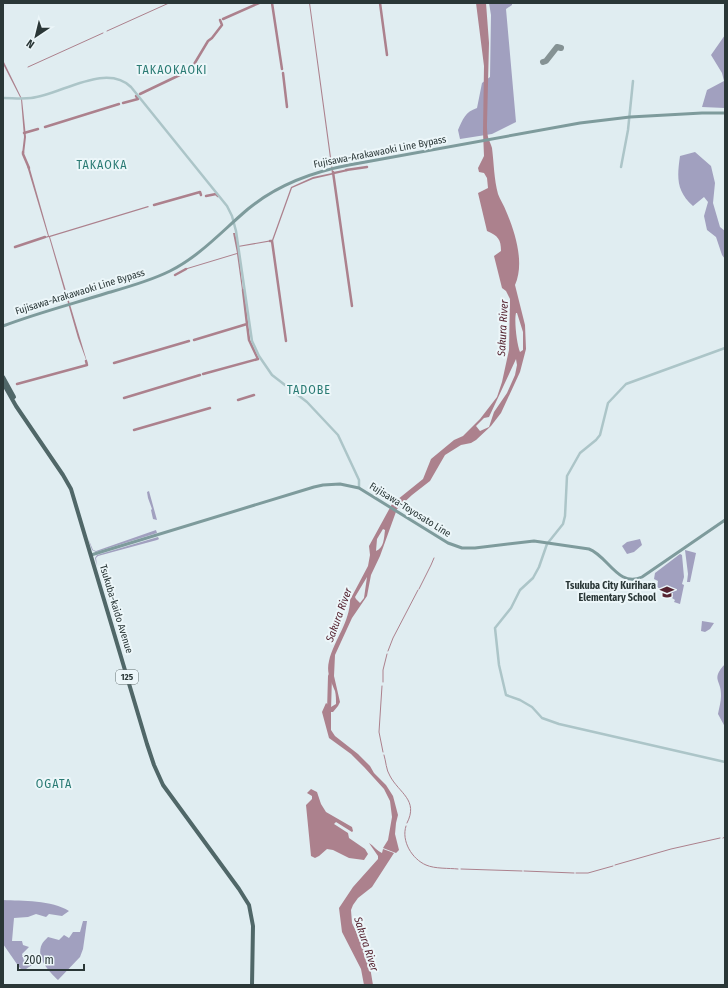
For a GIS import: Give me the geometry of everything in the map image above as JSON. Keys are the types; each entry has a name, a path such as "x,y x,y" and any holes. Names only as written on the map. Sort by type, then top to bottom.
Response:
{"highway":[{"name":"Tsukuba-kaido Avenue","path":"3,377 21,413"},
{"name":"Tsukuba-kaido Avenue","path":"3,383 67,482 73,494 146,739 158,774 171,797 239,889 248,905 253,926 252,985"}],"main road":[{"name":"Fujisawa-Arakawaoki Line Bypass","path":"3,326 156,277 170,270 193,256 249,208 267,195 299,178 334,168 580,123 630,117 725,113"},
{"name":"Fujisawa-Toyosato Line","path":"91,555 323,485 340,484 359,488 452,545 468,548 529,541 548,542 591,550 600,556 622,577 628,579 636,579 646,574 725,520"}],"street":[{"path":"3,98 31,98 103,78 114,77 127,83 222,199 232,214 250,336 254,346 263,363 272,375 307,402 338,435 359,480 359,488"},
{"path":"621,167 630,117 633,81"},
{"path":"725,348 626,384 616,393 607,406 600,435 596,440 580,452 568,474 566,483 564,521 548,542 533,578 520,590 511,608 495,628 499,665 506,695 524,702 536,710 542,718 555,723 725,762"}],"shaded area":[{"path":"309,3 333,172 348,169 348,171 313,179 292,188 273,241 238,247 243,290 237,254 184,270 237,253 233,233 235,233 238,246 272,240 291,187 313,177 332,173"},
{"path":"476,3 486,3 489,43 487,134 492,148 498,194 509,219 518,248 519,267 515,285 525,325 526,349 520,372 501,413 491,426 476,440 471,443 461,445 445,455 430,481 397,509 380,556 371,575 367,596 352,618 335,655 334,676 340,702 333,712 331,712 331,730 335,736 358,754 370,766 393,796 398,815 395,834 399,850 396,853 383,848 388,840 392,817 390,801 384,789 351,754 329,738 322,712 326,703 331,707 336,704 335,691 328,665 331,653 345,623 350,600 368,566 370,555 369,546 392,504 423,479 431,459 454,440 463,436 480,419 497,397 502,382 509,350 510,299 506,291 502,288 494,256 501,251 500,244 496,236 487,231 478,193 488,188 487,178 484,173 479,172 478,168 484,156 484,66","holes":["517,313 523,332 523,350 520,352 515,321","516,359 517,365 515,375 507,393 494,412 489,427 480,431 476,426 484,418 489,417","383,529 385,530 381,548 376,551 377,539","367,577 364,598 360,603 355,597"]},
{"path":"489,3 512,3 512,5 506,9 516,122 492,134 460,139 458,130 461,122 467,114 477,108 482,83 490,77 491,15"},
{"path":"725,35 725,108 702,107 707,90 724,81 722,73 711,55"},
{"path":"3,60 22,99 26,137 24,154 22,154 24,137 21,99 3,64"},
{"path":"695,152 711,166 715,183 713,203 720,227 725,231 725,259 722,255 716,237 707,230 704,216 708,202 704,197 693,206 683,195 679,183 678,171 680,156"},
{"path":"27,166 29,166 30,169 49,236 148,206 149,207 50,237 88,365 78,338 49,237 45,238 48,236"},
{"path":"149,491 157,520 153,519 147,492"},
{"path":"156,530 157,533 96,552 92,550 88,538 93,550 96,551"},
{"path":"158,537 159,539 157,540 98,556 96,558 97,566 95,558 97,555"},
{"path":"640,539 642,545 634,552 627,554 622,546 627,542"},
{"path":"685,550 696,553 690,582 687,582 688,574"},
{"path":"680,554 682,555 684,577 682,584 684,585 680,604 674,602 675,600 669,596 669,594 657,587 658,581 654,579 655,573"},
{"path":"702,621 714,623 710,629 705,632 701,631"},
{"path":"725,664 725,727 718,714 721,691 717,677"},
{"path":"311,789 317,792 321,804 326,812 352,827 352,832 336,822 334,824 348,833 349,838 365,849 368,854 364,860 349,858 333,850 327,849 315,858 311,856 306,805 312,799 312,796 307,793"},
{"path":"369,843 382,853 383,849 394,853 372,887 358,898 351,910 352,923 362,944 370,967 373,985 364,985 361,969 342,932 339,908 353,887 378,859 378,856"},
{"path":"3,900 46,903 62,907 69,911 62,916 49,914 46,917 36,914 28,917 14,918 12,941 22,941 23,945 29,947 22,954 24,961 29,956 33,960 32,965 23,971 3,944"},
{"path":"83,921 87,921 83,949 80,957 58,980 44,964 40,954 42,944 48,937 59,940 64,935 69,938 73,932 80,932"}],"waterway":[{"path":"107,31 169,3"},
{"path":"223,19 259,3"},
{"path":"272,3 282,69"},
{"path":"380,3 387,55"},
{"path":"190,71 208,41 222,25 220,20"},
{"path":"28,67 103,33"},
{"path":"140,94 186,72"},
{"path":"283,73 287,107"},
{"path":"123,103 138,99 136,96"},
{"path":"45,127 119,104"},
{"path":"24,133 38,129"},
{"path":"23,152 29,168"},
{"path":"346,170 367,167"},
{"path":"333,172 352,306"},
{"path":"154,205 200,192 201,195"},
{"path":"206,196 216,194 218,196"},
{"path":"15,247 45,237"},
{"path":"270,241 272,241 286,341"},
{"path":"175,275 186,269"},
{"path":"194,340 247,324 243,290"},
{"path":"203,374 258,359 249,340 247,324"},
{"path":"114,363 189,341"},
{"path":"17,384 87,365 86,361"},
{"path":"124,398 200,375"},
{"path":"238,400 254,395"},
{"path":"134,430 210,408"},
{"path":"419,589 434,558"},
{"path":"388,651 393,638 418,590"},
{"path":"383,682 383,670 387,654"},
{"name":"Sakura River","path":"329,711 330,676"},
{"path":"382,686 379,732 383,752"},
{"path":"384,755 389,774 406,797 411,808 407,823"},
{"path":"406,826 406,843 416,858 426,865 438,868 458,869"},
{"path":"615,865 671,849 720,838"},
{"path":"576,873 588,873 613,866"},
{"path":"461,869 522,871"},
{"path":"524,871 574,873"}],"taxiway":[{"path":"543,62 546,61 557,47 561,48"}],"place":[{"name":"Tsukuba City Kurihara Elementary School","path":"667,592"}],"district":[{"name":"TAKAOKAOKI","path":"172,70"},
{"name":"TAKAOKA","path":"102,165"},
{"name":"TADOBE","path":"309,390"},
{"name":"OGATA","path":"54,784"}]}
